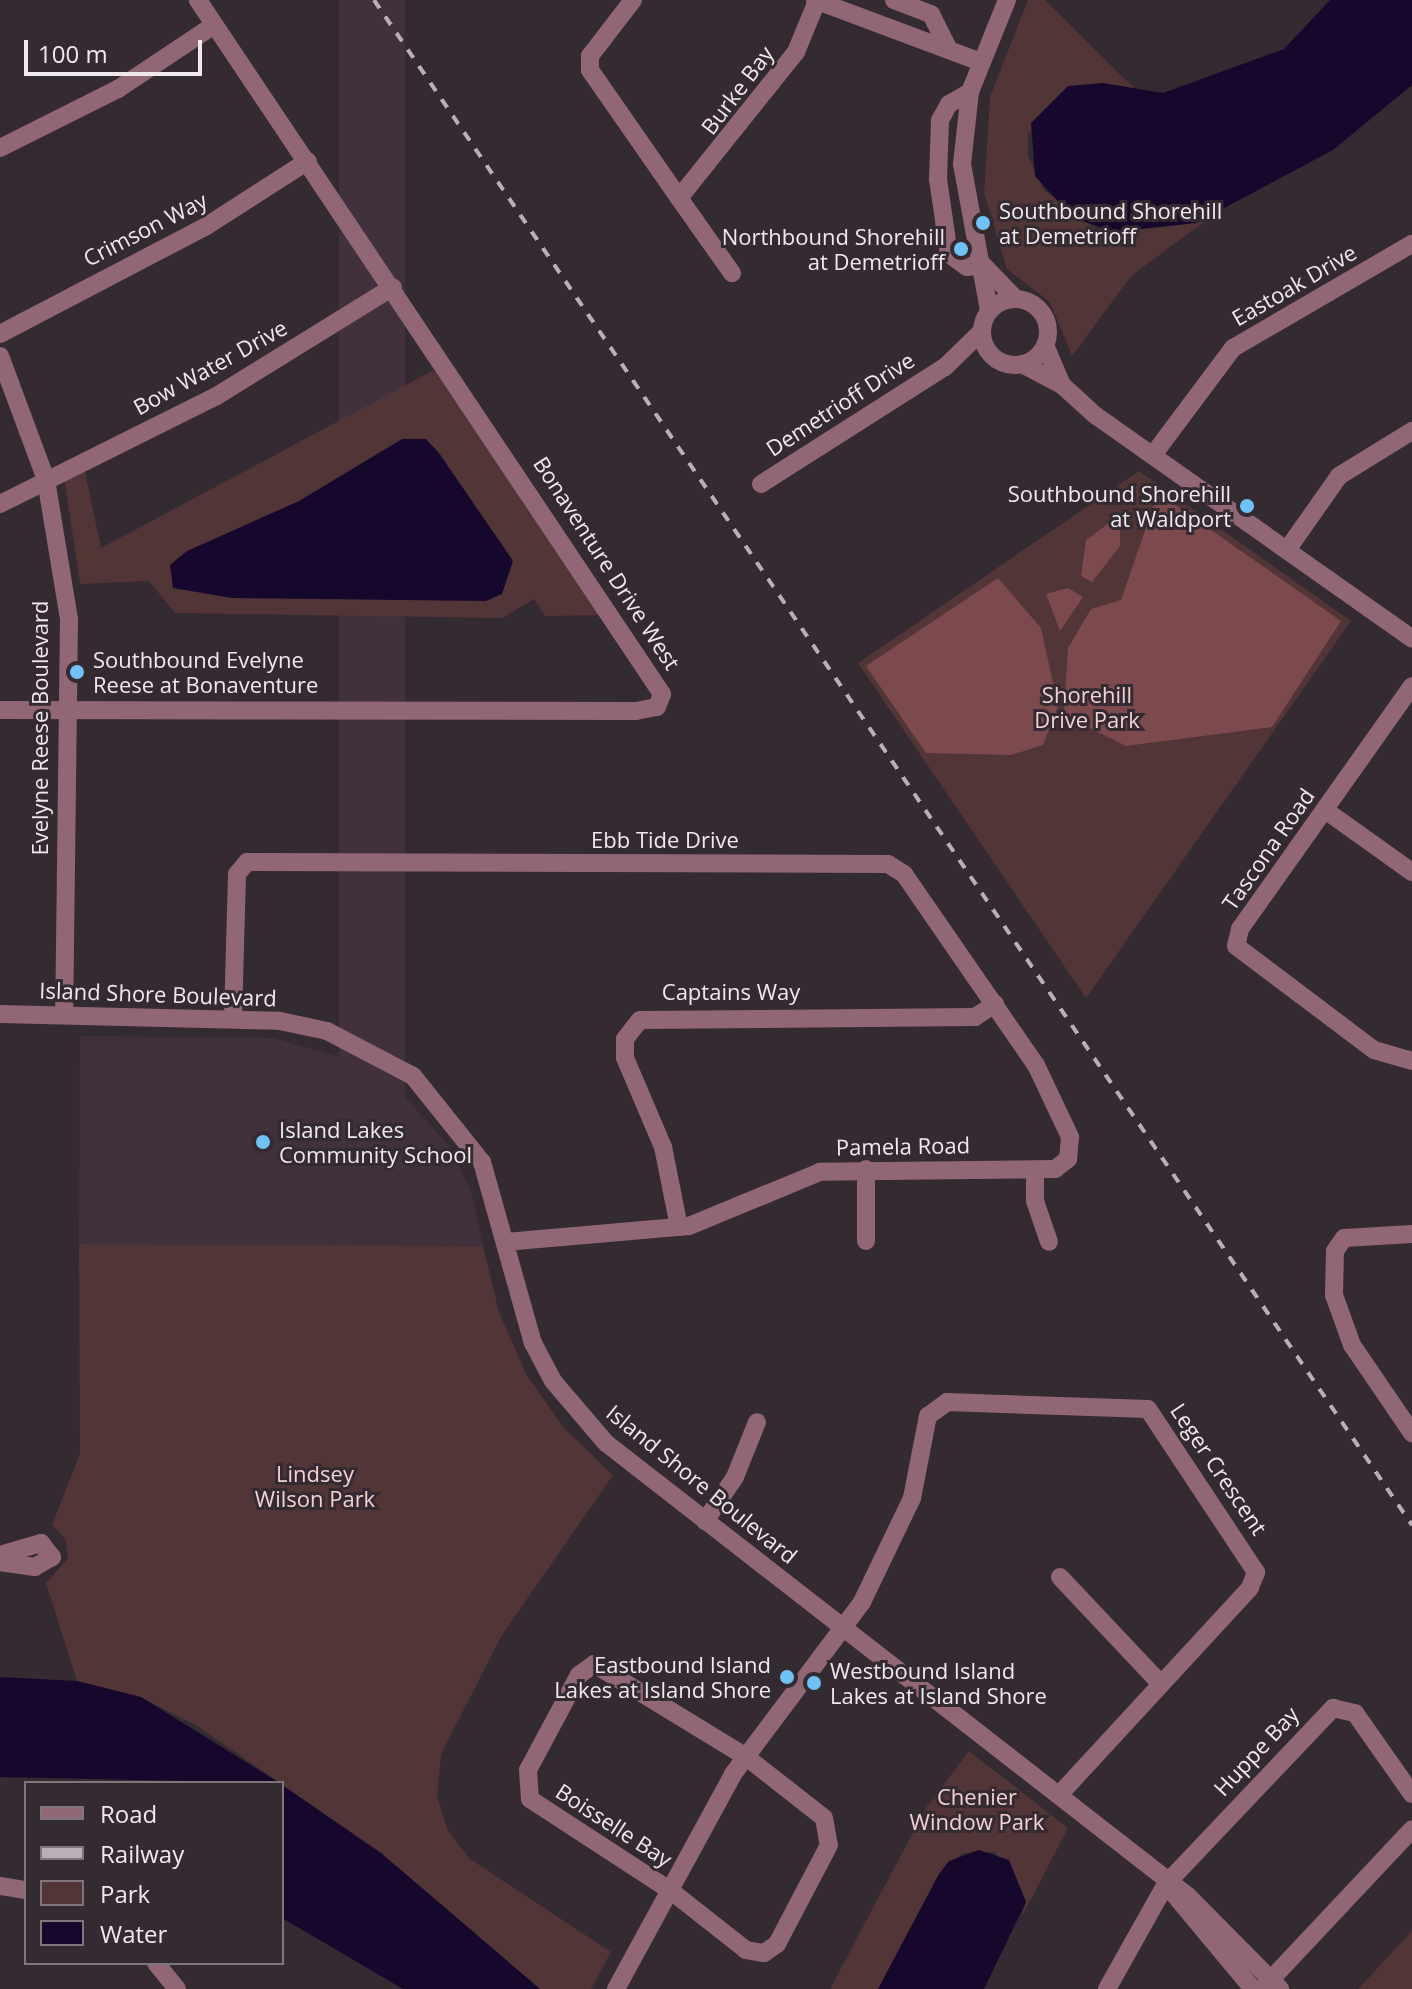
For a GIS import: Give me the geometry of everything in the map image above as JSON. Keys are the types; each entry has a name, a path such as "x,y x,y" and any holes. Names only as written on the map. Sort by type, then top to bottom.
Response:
{"street":[{"name":"Bonaventure Drive West","path":"68,710 657,707 660,683 198,0"},
{"path":"633,0 590,56 590,70 732,273"},
{"path":"816,0 981,62"},
{"name":"Burke Bay","path":"679,198 796,52 816,0"},
{"path":"894,0 931,14 949,50"},
{"path":"1007,0 970,92 962,164 989,310 981,332 993,357 1022,364 1062,385 1153,455 1412,639"},
{"path":"0,148 118,89 214,25"},
{"path":"970,92 949,104 940,120 939,193 949,254 967,267 983,265"},
{"name":"Crimson Way","path":"0,334 205,227 308,161"},
{"name":"Eastoak Drive","path":"1153,455 1233,348 1412,244"},
{"path":"983,265 1015,298 1044,316 1045,345 1062,385"},
{"name":"Bow Water Drive","path":"0,504 215,397 393,287"},
{"path":"989,310 1015,298"},
{"name":"Demetrioff Drive","path":"761,484 945,367 981,332"},
{"path":"1022,364 1045,345"},
{"name":"Evelyne Reese Boulevard","path":"0,356 46,480 69,619 64,1014"},
{"name":"Demetrioff Drive","path":"945,367 993,357"},
{"path":"1287,550 1339,476 1412,431"},
{"name":"Tascona Road","path":"1412,686 1325,810 1236,946 1374,1050 1412,1061"},
{"path":"0,710 68,710"},
{"path":"1325,810 1412,872"},
{"name":"Ebb Tide Drive","path":"233,1018 237,874 247,862 888,864 904,874 995,1004 1056,1099 1070,1137 1068,1159"},
{"name":"Captains Way","path":"679,1227 663,1147 625,1058 625,1039 640,1020 975,1017 995,1004"},
{"name":"Island Shore Boulevard","path":"0,1014 233,1018 327,1031 413,1076 482,1162 506,1242 520,1310 553,1381 606,1443 1060,1794 1166,1884 1211,1916 1271,1986"},
{"name":"Pamela Road","path":"506,1242 679,1227 804,1176 866,1169 1035,1170 1068,1159"},
{"path":"866,1169 866,1241"},
{"path":"1035,1170 1035,1201 1049,1242"},
{"path":"1412,1234 1354,1234 1338,1243 1339,1319 1412,1432"},
{"name":"Leger Crescent","path":"845,1628 904,1520 937,1405 1135,1404 1154,1415 1256,1572 1250,1588 1060,1794"},
{"path":"705,1521 735,1477 757,1422"},
{"path":"0,1555 41,1543 52,1557 35,1567 0,1562"},
{"path":"1060,1577 1160,1683"},
{"path":"616,1989 745,1756 845,1628"},
{"name":"Boisselle Bay","path":"671,1891 525,1790 528,1770 579,1675 594,1664 610,1667 745,1756"},
{"name":"Huppe Bay","path":"1166,1884 1333,1708 1355,1713 1412,1794"},
{"path":"671,1891 746,1950 764,1953 777,1944 831,1831 745,1756"},
{"path":"1271,1986 1412,1829"},
{"path":"1107,1989 1166,1884"},
{"name":"Island Shore Boulevard","path":"1166,1884 1253,1989"},
{"path":"0,1886 24,1890"},
{"path":"158,1965 177,1989"}],"shaded area":[{"path":"339,0 405,0 405,1903 339,1903"},
{"name":"Island Lakes Community School","path":"80,1036 272,1038 354,1061 399,1090 449,1146 472,1194 483,1246 79,1244"}],"green space":[{"path":"1028,0 1045,0 1137,91 1103,83 1028,134 1028,156 1044,190 1097,230 1209,218 1131,276 1072,356 1050,302 1007,269 984,193 990,97"},
{"path":"434,370 603,615 545,616 534,599 502,618 175,613 149,581 80,584 64,477 84,467 101,548"},
{"name":"Shorehill Drive Park","path":"1139,471 1351,621 1086,998 858,663"},
{"path":"1158,493 1341,621 1272,727 1126,746 1064,715 1068,648 1091,609 1121,600"},
{"path":"1120,515 1120,546 1092,582 1081,576 1086,540"},
{"path":"998,578 1041,628 1058,706 1043,745 1011,755 926,753 866,666"},
{"path":"1068,588 1083,597 1060,631 1046,594"},
{"name":"Lindsey Wilson Park","path":"79,1244 483,1246 499,1312 526,1374 564,1428 613,1475 502,1635 441,1754 437,1797 448,1831 470,1859 611,1952 591,1989 540,1989 381,1853 284,1786 284,1781 277,1781 199,1727 140,1697 77,1681 46,1583 68,1559 66,1540 52,1525 80,1454"},
{"name":"Chenier Window Park","path":"969,1751 1068,1828 1021,1918 1026,1902 995,1852 963,1853 939,1874 878,1989 830,1989 926,1808"},
{"path":"1412,1931 1412,1989 1358,1989"}],"water":[{"path":"1330,0 1412,0 1412,85 1333,150 1196,223 1115,232 1073,218 1035,176 1031,123 1068,86 1103,83 1163,93 1284,49"},
{"path":"402,439 426,439 439,453 513,561 502,594 486,601 232,598 173,588 170,565 187,551 299,501"},
{"path":"0,1677 77,1681 141,1697 277,1781 187,1781 0,1777"},
{"path":"284,1786 381,1853 540,1989 403,1989 284,1919"},
{"path":"979,1850 1009,1860 1026,1902 984,1989 878,1989 939,1874 949,1861"}],"railway":[{"path":"374,0 1412,1525"}],"place":[{"name":"Southbound Shorehill at Demetrioff","path":"983,223"},
{"name":"Northbound Shorehill at Demetrioff","path":"961,249"},
{"name":"Southbound Shorehill at Waldport","path":"1247,506"},
{"name":"Southbound Evelyne Reese at Bonaventure","path":"77,672"},
{"name":"Island Lakes Community School","path":"263,1142"},
{"name":"Eastbound Island Lakes at Island Shore","path":"787,1677"},
{"name":"Westbound Island Lakes at Island Shore","path":"814,1683"}]}
